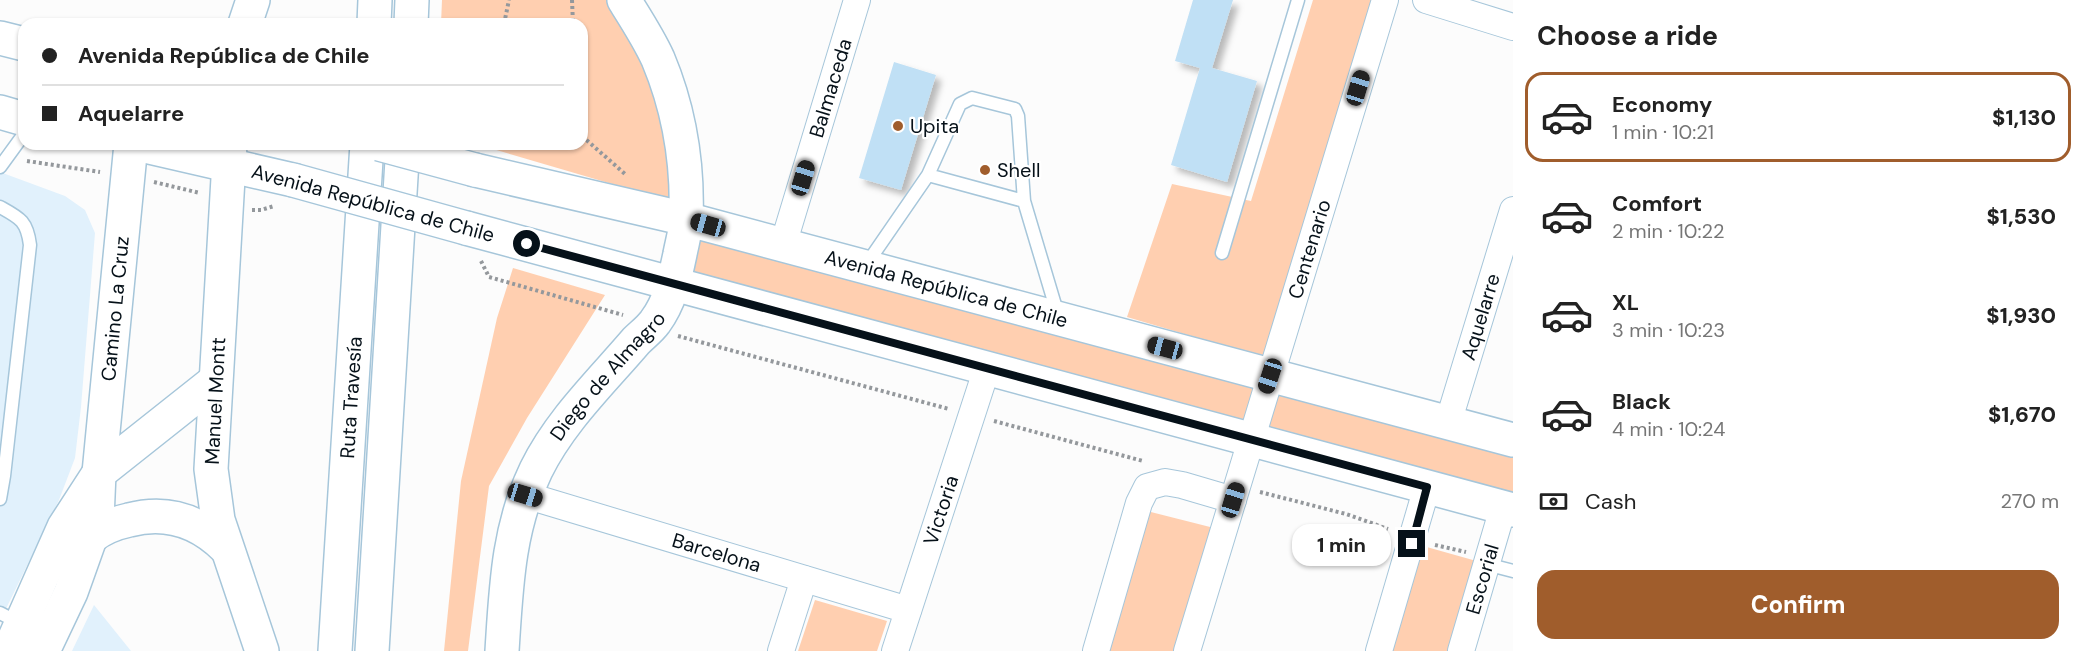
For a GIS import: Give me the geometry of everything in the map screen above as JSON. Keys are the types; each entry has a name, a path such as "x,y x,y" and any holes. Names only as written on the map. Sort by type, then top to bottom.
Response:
{"main road":[{"path":"247,18 253,0"},
{"path":"374,18 375,0"},
{"path":"411,18 412,0"},
{"name":"Diego de Almagro","path":"502,651 507,573 511,546 525,495 550,445 585,400 654,323 674,283 686,219 685,163 675,107 657,57 624,0"},
{"path":"0,38 18,43"},
{"path":"0,112 18,117"},
{"name":"Camino La Cruz","path":"26,636 71,592 97,519 99,473 130,150"},
{"name":"Avenida República de Chile","path":"192,150 229,154 293,180 1508,509"},
{"name":"Ruta Travesía","path":"335,651 367,150"},
{"name":"Avenida República de Chile","path":"401,150 475,170 686,219 1513,440"},
{"name":"Ruta Travesía","path":"372,651 403,150"},
{"name":"Manuel Montt","path":"229,154 211,469 218,520 262,651"},
{"path":"99,473 215,381"},
{"name":"Camino La Cruz","path":"26,636 64,526 99,473"},
{"path":"91,537 99,530 117,523 147,516 164,516 182,519 206,530 226,548"}],"street":[{"name":"Balmaceda","path":"783,245 856,0"},
{"name":"Centenario","path":"1187,651 1385,0"},
{"path":"1426,0 1513,27"},
{"name":"Aquelarre","path":"1449,423 1513,210"},
{"name":"Victoria","path":"895,651 987,368"},
{"path":"1096,651 1139,503 1148,487 1165,482 1182,484 1233,500"},
{"path":"1379,651 1427,487"},
{"name":"Barcelona","path":"525,495 908,610"},
{"name":"Escorial","path":"1461,651 1486,564 1508,509"},
{"path":"781,651 804,579"}],"lane":[{"path":"1222,253 1298,0"},
{"path":"865,267 928,175 960,104 972,98 1015,109 1018,116 1024,201 1059,319"},
{"path":"0,167 18,142"},
{"path":"928,175 1024,201"},
{"path":"0,207 19,218 28,230 30,245 0,499"},
{"path":"1486,564 1513,571"}],"path":[{"path":"505,18 509,0"},
{"path":"572,0 573,18"}],"shaded area":[{"path":"442,0 611,0 650,78 678,148 677,203 496,150 588,150 588,18 441,18"},
{"path":"1313,0 1376,0 1266,358 1127,317 1172,184 1251,201"},
{"path":"0,172 65,196 85,210 95,233 75,458 59,500 0,621"},
{"path":"697,232 1513,453 1513,493 688,273"},
{"path":"513,268 605,295 527,418 489,486 468,651 444,651 461,481 497,318"},
{"path":"1143,510 1218,529 1181,651 1102,651"},
{"path":"1416,544 1480,562 1454,651 1384,651"},
{"path":"815,600 887,621 877,651 798,651"},
{"path":"94,605 131,651 72,651"}],"building":[{"path":"1193,0 1233,0 1212,68 1257,81 1227,182 1171,165 1200,68 1175,61"},
{"name":"Upita","path":"894,62 936,75 901,190 859,178"}],"place":[{"name":"Upita","path":"898,126"},
{"name":"Shell","path":"985,170"}],"route":[{"path":"527,244 1427,487 1412,544"}]}
